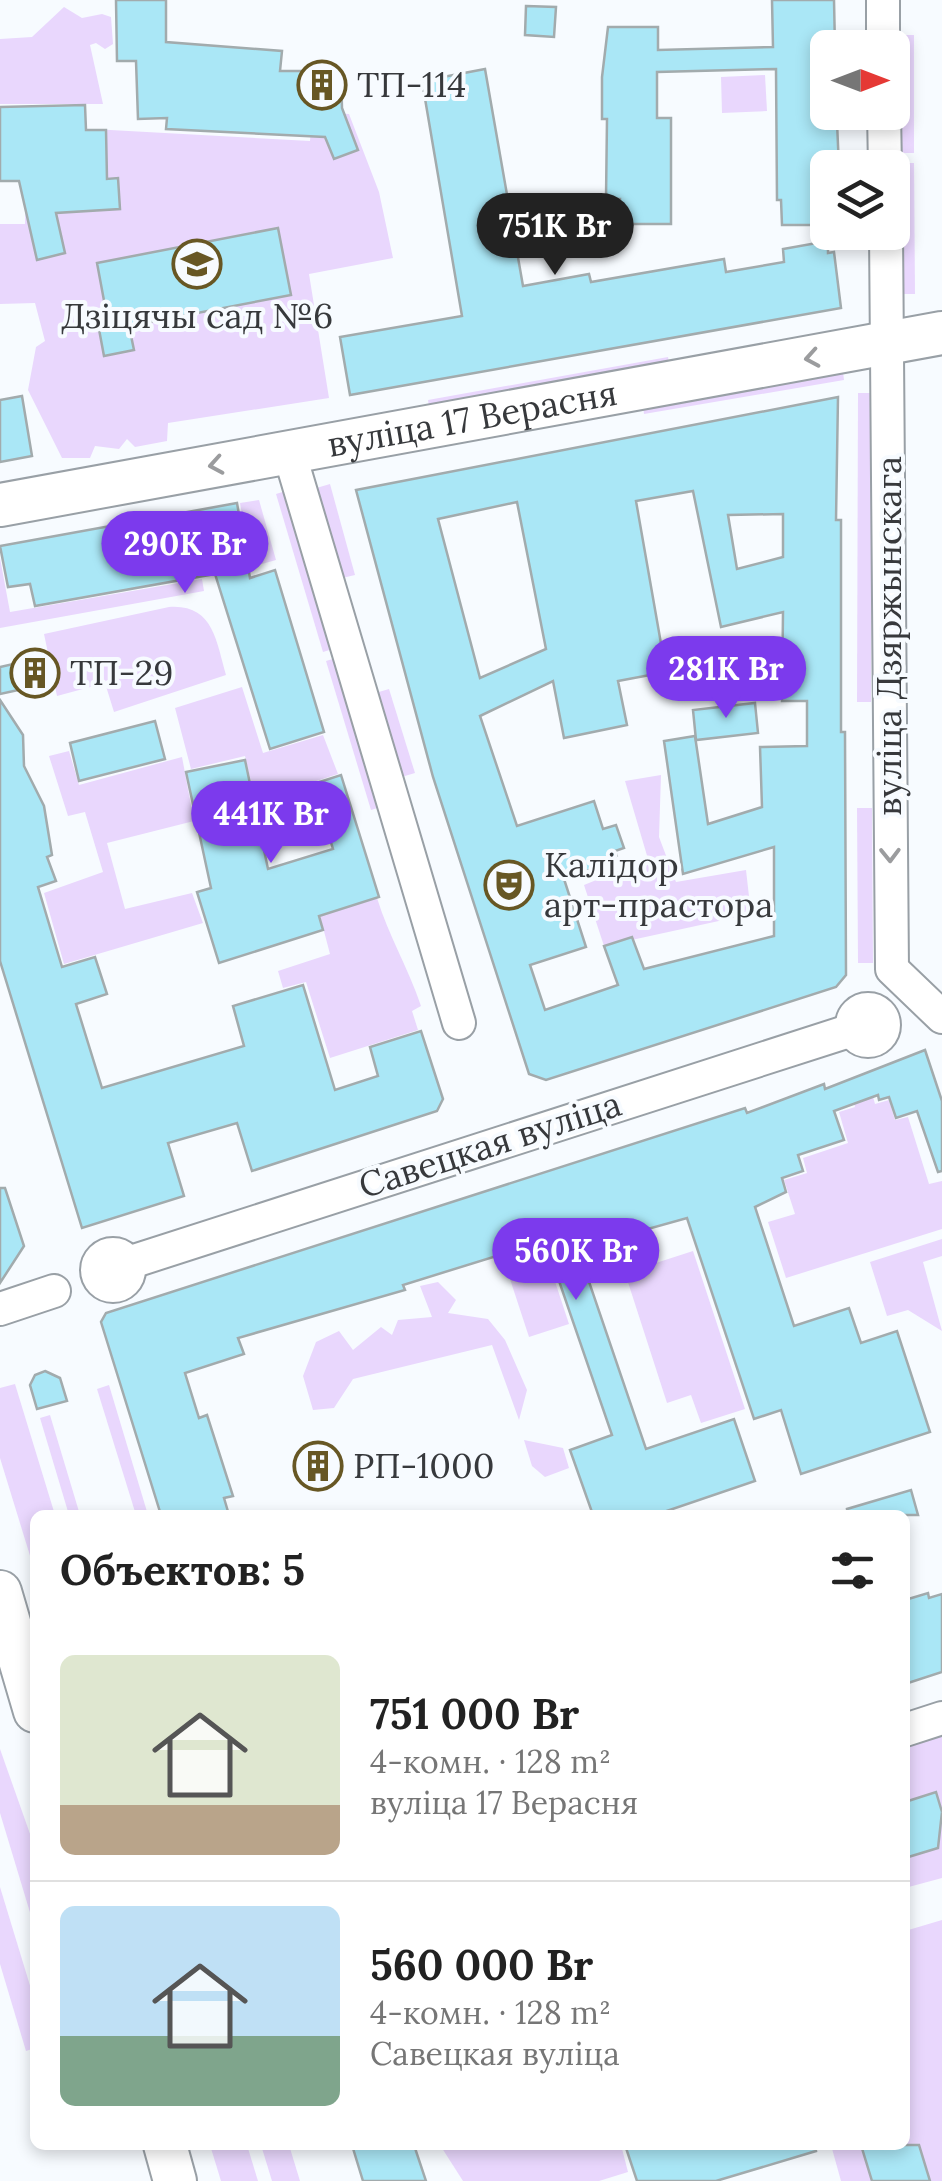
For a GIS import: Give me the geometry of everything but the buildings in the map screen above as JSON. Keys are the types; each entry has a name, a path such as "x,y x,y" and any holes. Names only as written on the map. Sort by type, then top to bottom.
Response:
{"main road":[{"name":"вуліца 17 Верасня","path":"0,505 942,333"},
{"path":"0,1592 30,1694"},
{"path":"166,2150 175,2181"}],"street":[{"path":"882,0 883,30"},
{"name":"вуліца Дзяржынскага","path":"886,250 892,969 935,999"},
{"path":"288,452 460,1024"},
{"name":"Савецкая вуліца","path":"0,1309 899,1016 935,999"},
{"path":"910,1728 942,1718"}],"shaded area":[{"path":"64,7 82,18 102,14 111,17 113,44 105,49 96,43 90,45 103,104 0,104 0,39 32,37"},
{"path":"910,35 914,35 914,153 900,150 900,130 910,130"},
{"path":"765,75 767,111 722,113 721,77"},
{"name":"Дзіцячы сад №6","path":"312,112 349,114 379,192 393,258 309,274 329,398 168,423 167,441 135,447 127,439 119,449 95,446 90,458 62,458 28,390 36,347 45,341 35,303 0,304 0,224 25,224 26,189 89,184 92,129 310,141"},
{"path":"910,163 914,163 915,294 901,294 901,250 910,250"},
{"path":"668,357 670,368 430,412 428,400"},
{"path":"843,372 844,380 644,414 643,406"},
{"path":"858,393 872,393 871,702 857,702"},
{"path":"330,484 355,575 338,579 313,489"},
{"path":"289,490 336,648 323,652 276,494"},
{"path":"259,500 276,560 251,567 240,503"},
{"path":"0,558 10,612 202,579 204,591 0,628"},
{"path":"169,607 195,611 204,618 215,637 226,675 114,712 105,683 57,696 44,634"},
{"path":"339,657 384,806 371,810 326,661"},
{"path":"242,687 263,753 323,735 338,774 310,783 318,809 260,820 245,756 191,769 175,708"},
{"path":"389,689 415,773 398,778 372,694"},
{"path":"69,751 79,785 182,757 194,821 107,843 125,909 192,893 203,923 64,964 44,893 103,872 85,812 68,816 49,756"},
{"path":"661,775 659,837 676,882 746,870 751,914 604,946 584,885 648,859 625,781"},
{"path":"857,808 872,808 873,963 858,963"},
{"path":"341,894 359,904 377,898 421,1006 412,1011 418,1030 330,1058 306,982 283,988 278,971 330,954 320,916 325,914 323,900"},
{"path":"868,1079 875,1104 889,1100 895,1120 908,1117 929,1184 942,1181 942,1229 786,1278 768,1222 795,1214 784,1180 807,1173 803,1158 848,1143 839,1112 855,1107 849,1085"},
{"path":"942,1239 942,1256 923,1262 942,1331 908,1310 887,1316 870,1262"},
{"path":"693,1251 745,1409 701,1423 691,1395 667,1403 625,1273"},
{"path":"546,1254 569,1324 529,1337 506,1267"},
{"path":"438,1282 456,1300 448,1313 488,1319 505,1340 527,1390 519,1420 492,1345 353,1379 334,1408 313,1410 303,1376 316,1342 339,1331 353,1350 381,1327 392,1335 398,1320 432,1317 420,1286"},
{"path":"15,1384 53,1510 30,1510 30,1556 0,1458 0,1388"},
{"path":"109,1385 146,1510 134,1510 97,1389"},
{"path":"50,1415 78,1510 68,1510 40,1418"},
{"path":"524,1440 563,1448 569,1468 545,1477 532,1466"},
{"path":"942,1735 942,1878 910,1887 910,1746"},
{"path":"0,1749 30,1834 30,1912 0,1813"},
{"path":"0,1887 30,1986 30,2050 26,2051 0,1964"},
{"path":"942,1920 942,2181 841,2181 832,2150 910,2150 910,1930"},
{"path":"212,2150 249,2150 258,2181 221,2181"},
{"path":"263,2150 291,2150 300,2181 272,2181"},
{"path":"443,2150 622,2150 628,2172 599,2181 463,2181"}],"place":[{"name":"ТП-114","path":"322,85"},
{"name":"Дзіцячы сад №6","path":"197,264"},
{"name":"ТП-29","path":"35,673"},
{"name":"Калідор арт-прастора","path":"509,885"},
{"name":"РП-1000","path":"318,1466"}]}
